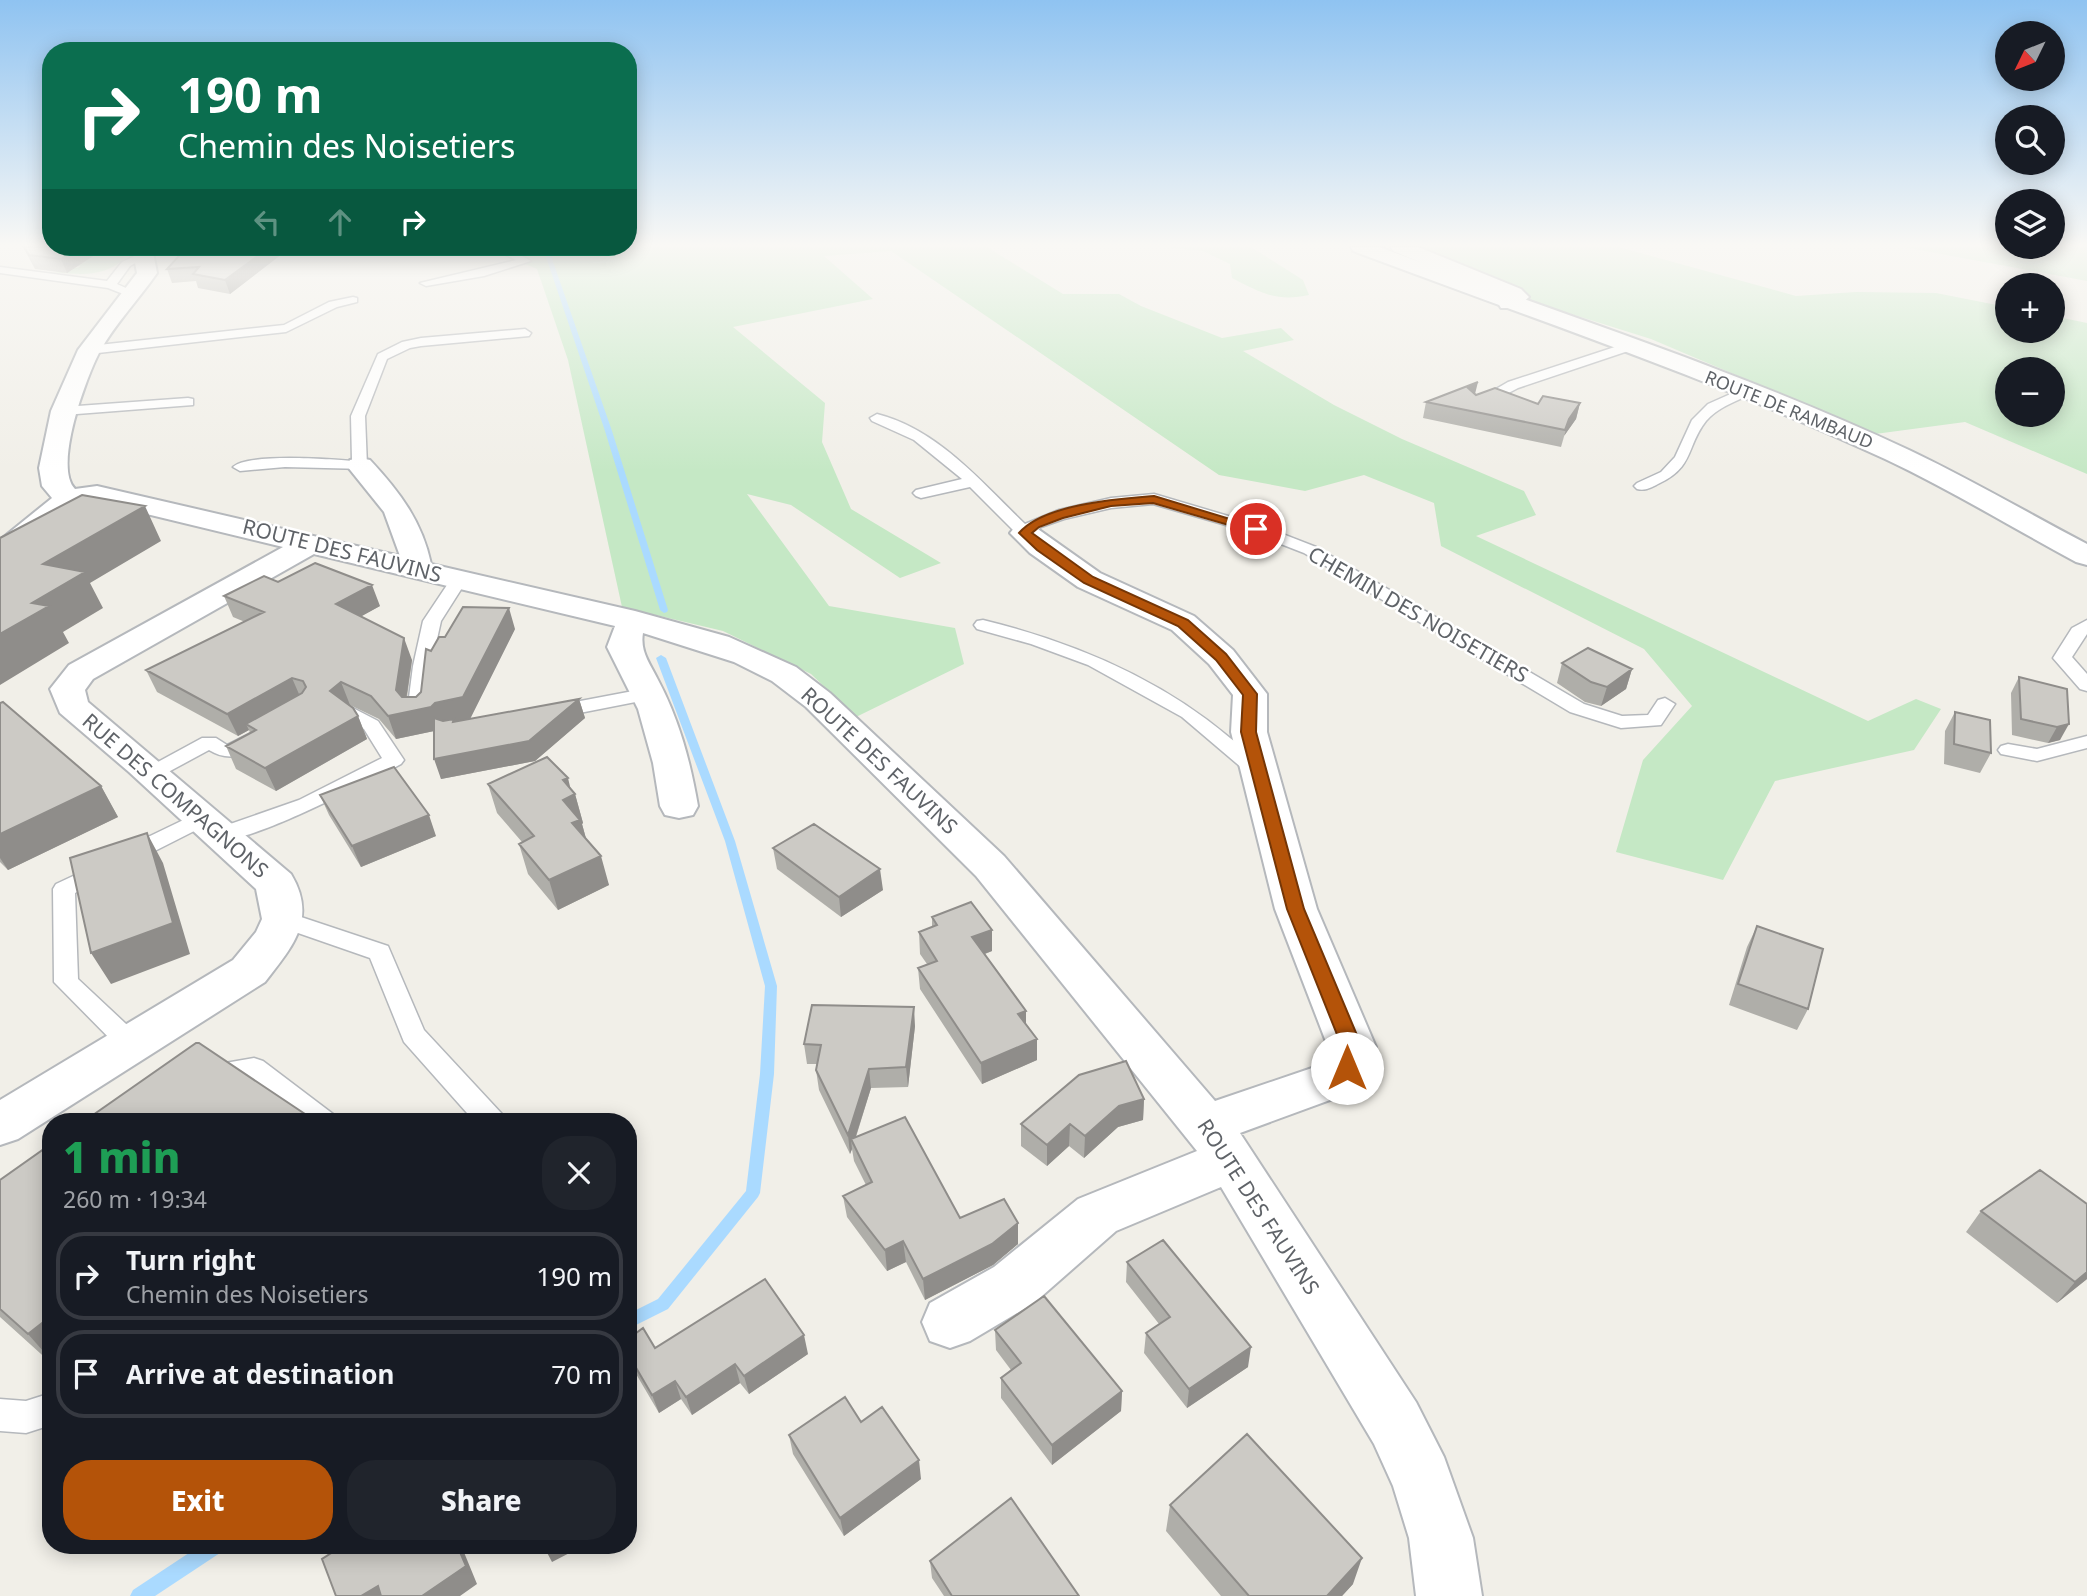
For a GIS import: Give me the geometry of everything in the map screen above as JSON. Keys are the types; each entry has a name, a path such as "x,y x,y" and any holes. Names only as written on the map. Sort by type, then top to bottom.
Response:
{"street":[{"path":"0,555 68,499 56,486 53,468 64,411 104,321"},
{"name":"ROUTE DE RAMBAUD","path":"1558,321 1744,391 1873,444 1963,488 2087,556"},
{"path":"360,466 394,502 412,538 417,568"},
{"name":"ROUTE DES FAUVINS","path":"68,499 97,494 107,496 417,568 718,643 784,674 818,700 990,866 1219,1142 1395,1423 1422,1479 1441,1538 1450,1596"},
{"path":"950,1322 1014,1285 1097,1215 1219,1142 1332,1080 1347,1068 1352,1047 1296,909 1249,732 1250,694 1221,657 1183,623 1088,580 1025,533"},
{"name":"RUE DES COMPAGNONS","path":"283,919 276,884 152,773 72,706 67,689 81,672 312,543"},
{"path":"635,621 627,632 624,647 656,709 672,763 680,806"},
{"path":"0,1125 249,971 274,939 283,919"}],"lane":[{"path":"89,350 286,328 305,321"},
{"path":"240,467 272,462 321,462 360,466 358,416 382,357 406,345 421,342 525,333"},
{"path":"1474,405 1513,386 1627,347"},
{"path":"1642,486 1666,475 1681,459 1699,420 1713,407 1744,391"},
{"path":"64,411 188,402"},
{"path":"877,418 911,431 944,456 1025,533"},
{"path":"921,493 971,482"},
{"name":"CHEMIN DES NOISETIERS","path":"1025,533 1035,524 1059,515 1111,503 1154,499 1256,529 1310,550 1577,708 1621,722 1654,721 1665,704"},
{"path":"417,713 422,666 432,621 459,580"},
{"path":"983,625 1037,640 1095,661 1189,713 1261,773"},
{"path":"2087,625 2078,632 2062,658 2087,685"},
{"path":"529,717 649,694"},
{"path":"132,1045 66,982 64,889 212,826 306,805 394,760 371,725 351,713"},
{"path":"152,773 209,742 227,753 270,728"},
{"path":"2008,750 2037,755 2087,742"},
{"path":"283,919 380,952 413,1035 484,1113"},
{"path":"192,1086 213,1072 254,1068 312,1113"},
{"path":"0,1415 26,1417 42,1412"}],"green space":[{"path":"555,321 761,321 733,327 825,403 822,442 851,509 941,563 900,578 791,505 747,494 829,606 955,628 964,664 856,717 811,674 723,631 622,607 568,360"},
{"path":"994,321 1180,321 1222,338 1281,328 1294,340 1243,351 1334,405 1402,439 1524,491 1536,515 1476,536 1868,721 1916,699 1941,709 1914,750 1775,781 1723,880 1616,852 1643,760 1692,706 1644,649 1441,546 1434,503 1364,475 1305,491 1219,475"},
{"path":"1595,321 1995,321 1995,343 2065,343 2065,321 2087,323 2087,474 1965,422 1875,434 1651,339"}],"building":[{"path":"1478,382 1468,388 1476,395 1495,388 1538,404 1543,396 1580,403 1565,430 1426,402"},
{"path":"82,495 145,506 43,564 85,572 32,603 49,606 0,634 0,538"},
{"path":"315,563 372,585 336,604 404,638 396,690 402,697 416,697 421,692 426,649 431,651 439,637 445,637 463,607 509,608 463,697 388,716 371,696 341,682 330,691 353,708 358,716 265,768 226,746 256,730 246,724 302,693 306,687 303,681 292,678 227,714 146,670 264,612 224,596 264,576 278,582"},
{"path":"1588,648 1632,669 1607,687 1591,682 1562,663"},
{"path":"2019,677 2067,689 2069,724 2057,727 2021,719"},
{"path":"579,699 529,741 434,759 434,718 443,721 454,719 453,722"},
{"path":"3,702 101,786 0,834 0,703"},
{"path":"1955,712 1990,720 1991,753 1954,744"},
{"path":"547,757 568,778 563,780 575,794 563,800 580,820 572,823 601,856 549,880 519,844 534,836 488,784"},
{"path":"394,767 429,815 352,846 320,795"},
{"path":"814,824 880,869 839,897 773,848"},
{"path":"147,833 173,923 91,953 70,858"},
{"path":"971,902 992,930 972,937 1026,1011 1018,1014 1037,1039 981,1063 918,968 937,961 919,932 937,925 932,917"},
{"path":"1757,926 1823,949 1808,1009 1738,984"},
{"path":"812,1005 914,1007 906,1067 869,1069 848,1135 816,1070 821,1045 804,1044"},
{"path":"199,1043 304,1113 96,1113"},
{"path":"1126,1061 1144,1099 1119,1106 1085,1136 1070,1124 1047,1145 1021,1124 1079,1075"},
{"path":"905,1117 960,1218 1004,1199 1018,1223 992,1244 923,1279 903,1241 885,1250 843,1196 872,1182 851,1139"},
{"path":"42,1150 42,1323 28,1334 0,1309 0,1180"},
{"path":"2040,1170 2087,1204 2087,1272 2075,1282 1981,1211"},
{"path":"1163,1240 1251,1347 1189,1389 1146,1333 1170,1317 1127,1262"},
{"path":"765,1279 804,1335 744,1376 735,1364 686,1397 675,1381 652,1395 637,1369 637,1332 643,1328 655,1348"},
{"path":"1044,1296 1122,1391 1052,1445 1001,1378 1021,1363 995,1330"},
{"path":"845,1397 861,1422 882,1407 919,1460 840,1518 789,1435"},
{"path":"1247,1434 1362,1558 1327,1596 1249,1596 1170,1505"},
{"path":"1011,1498 1079,1596 952,1596 930,1561"},
{"path":"330,1554 461,1554 466,1566 422,1596 381,1596 378,1586 361,1596 336,1596 322,1559"}],"waterway":[{"path":"571,321 664,610"},
{"path":"637,1317 663,1304 753,1193 767,1074 771,986 730,841 661,658"},
{"path":"139,1596 203,1554"}],"route":[{"path":"1256,529 1154,499 1111,503 1059,515 1035,524 1025,533 1088,580 1183,623 1221,657 1250,694 1249,732 1296,909 1352,1047 1347,1068"}]}
